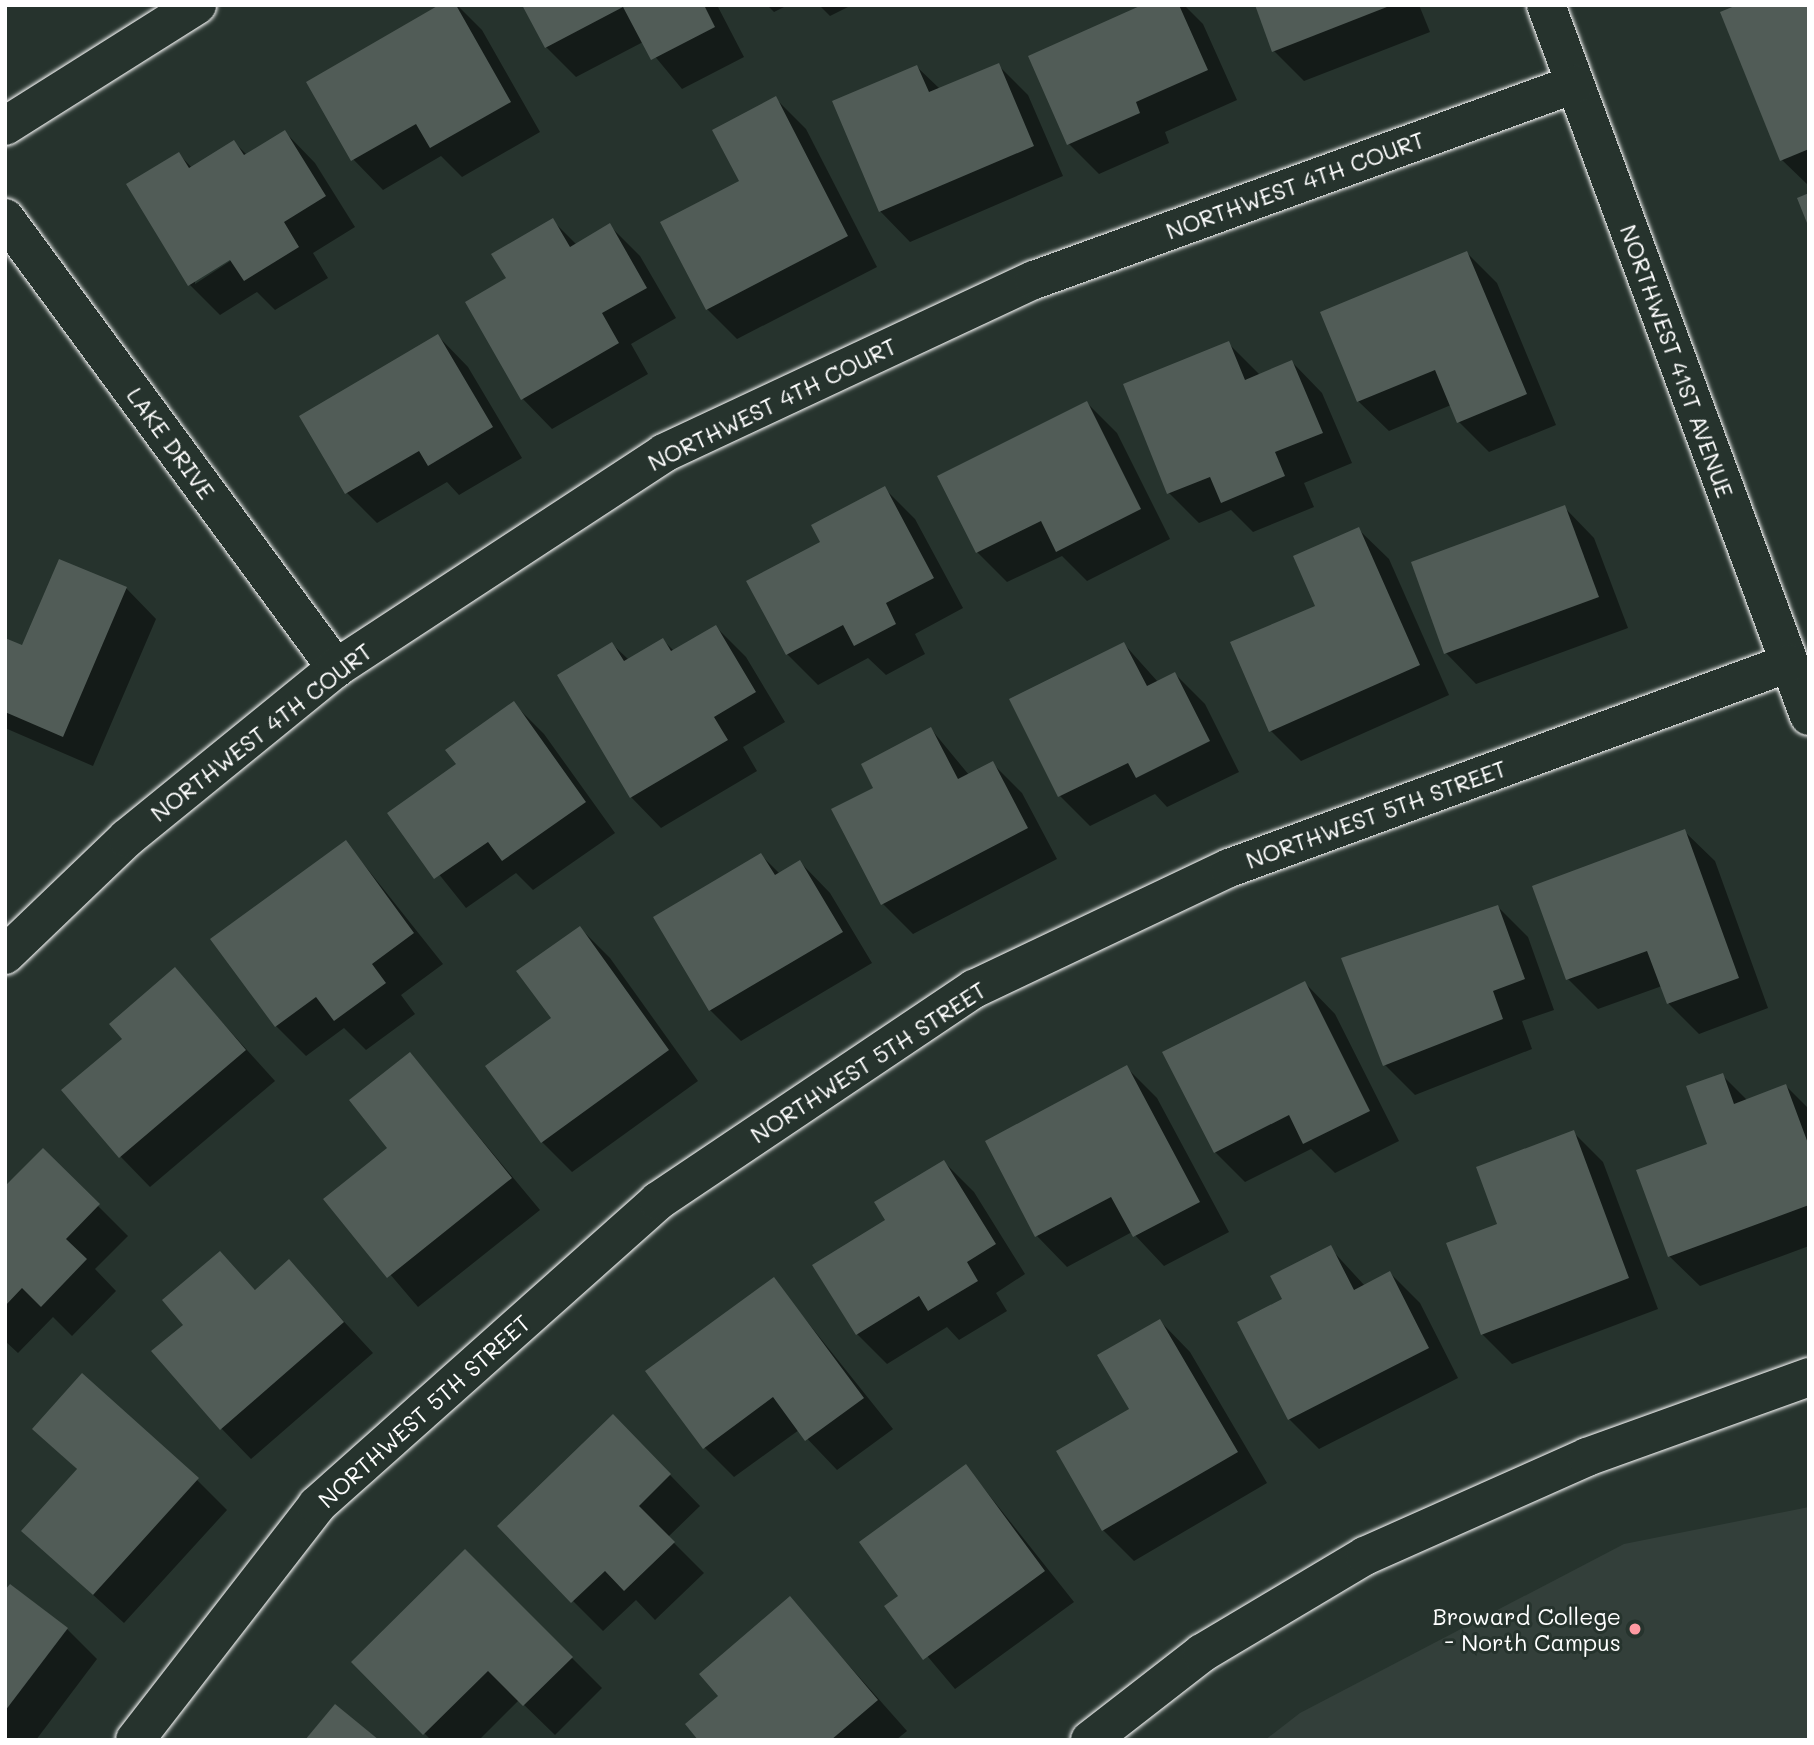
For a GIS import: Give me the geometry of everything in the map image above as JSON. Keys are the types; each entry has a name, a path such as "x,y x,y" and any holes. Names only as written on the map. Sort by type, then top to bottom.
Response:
{"street":[{"path":"5,126 197,5"},
{"name":"NORTHWEST 41ST AVENUE","path":"1546,5 1809,716"},
{"name":"NORTHWEST 4TH COURT","path":"5,954 127,838 336,667 677,447 1034,280 1575,84"},
{"name":"LAKE DRIVE","path":"5,218 336,667"},
{"name":"NORTHWEST 5TH STREET","path":"135,1740 317,1505 658,1201 974,989 1229,868 1789,663"},
{"path":"1090,1740 1202,1653 1365,1556 1587,1457 1809,1377"}],"shaded area":[{"name":"Broward College - North Campus","path":"1809,1507 1809,1740 1265,1740 1300,1713 1624,1544"}],"building":[{"path":"439,5 456,5 511,102 430,148 416,124 351,161 306,82"},
{"path":"522,5 704,5 715,27 651,60 623,7 545,48"},
{"path":"1142,5 1179,5 1208,70 1136,102 1140,113 1067,145 1028,56"},
{"path":"1255,5 1392,5 1272,52"},
{"path":"1737,5 1809,5 1809,149 1780,161 1720,12"},
{"path":"999,63 1034,146 879,212 832,101 917,65 929,92"},
{"path":"776,96 848,236 706,310 660,222 739,181 712,130"},
{"path":"285,130 326,196 284,222 299,247 244,281 230,260 188,286 126,184 179,152 189,168 234,140 244,155"},
{"path":"1809,193 1809,228 1797,198"},
{"path":"553,218 570,247 610,223 647,288 602,313 619,343 521,400 465,302 506,278 491,254"},
{"path":"1467,251 1527,394 1457,423 1435,370 1357,402 1320,312"},
{"path":"438,334 493,427 428,466 419,451 345,494 299,416"},
{"path":"1229,341 1245,380 1292,360 1323,433 1275,452 1285,476 1221,503 1210,477 1167,494 1123,384"},
{"path":"1087,401 1141,509 1056,552 1041,521 976,553 937,476"},
{"path":"885,486 934,578 886,603 896,624 854,646 843,625 786,655 746,581 820,542 811,525"},
{"path":"1565,505 1599,597 1444,654 1411,562"},
{"path":"1359,527 1420,665 1269,732 1230,642 1315,606 1293,556"},
{"path":"59,559 127,587 63,737 5,712 5,638 22,645"},
{"path":"716,625 756,692 714,717 728,740 630,798 557,675 612,642 624,661 663,638 671,651"},
{"path":"1124,642 1147,686 1175,672 1210,741 1136,778 1128,763 1058,797 1009,699"},
{"path":"514,701 586,802 502,861 488,842 434,879 387,813 456,764 445,750"},
{"path":"931,727 958,779 993,761 1028,828 881,905 831,809 873,788 861,764"},
{"path":"1685,829 1739,978 1667,1004 1647,951 1566,980 1532,886"},
{"path":"346,840 414,933 372,964 386,983 334,1021 316,997 275,1027 210,939"},
{"path":"761,853 775,875 800,860 843,932 709,1011 653,917"},
{"path":"1498,905 1525,979 1493,991 1503,1019 1383,1066 1341,958"},
{"path":"580,926 669,1050 541,1143 485,1066 551,1018 516,971"},
{"path":"175,967 246,1050 119,1158 61,1090 122,1039 109,1024"},
{"path":"1305,981 1370,1111 1303,1144 1289,1115 1214,1153 1162,1052"},
{"path":"410,1052 512,1178 387,1278 323,1199 387,1148 349,1100"},
{"path":"1127,1065 1200,1202 1133,1237 1111,1197 1035,1237 985,1141"},
{"path":"1723,1073 1734,1104 1786,1084 1809,1146 1809,1205 1668,1257 1636,1170 1707,1144 1686,1086"},
{"path":"1574,1130 1629,1278 1481,1335 1446,1243 1497,1224 1476,1167"},
{"path":"43,1148 100,1204 66,1239 87,1259 41,1307 22,1288 5,1306 5,1186"},
{"path":"944,1160 996,1244 967,1262 978,1281 928,1311 919,1296 856,1335 812,1265 885,1220 874,1202"},
{"path":"1331,1245 1354,1290 1390,1271 1429,1348 1288,1420 1237,1322 1282,1299 1270,1276"},
{"path":"220,1251 255,1290 289,1259 344,1322 220,1430 151,1351 183,1325 162,1300"},
{"path":"774,1277 864,1398 805,1441 773,1397 703,1449 645,1371"},
{"path":"1160,1319 1238,1452 1102,1531 1056,1451 1129,1409 1097,1355"},
{"path":"82,1373 199,1478 93,1595 21,1531 77,1469 32,1429"},
{"path":"613,1414 671,1474 639,1506 675,1542 624,1591 605,1571 571,1603 497,1526"},
{"path":"966,1464 1045,1571 923,1660 884,1606 898,1596 859,1542"},
{"path":"465,1549 573,1657 523,1706 488,1671 423,1735 351,1662"},
{"path":"10,1584 68,1628 5,1711 5,1590"},
{"path":"790,1596 878,1700 831,1740 698,1740 685,1724 718,1696 699,1674"},
{"path":"335,1704 379,1740 305,1740"}],"place":[{"name":"Broward College - North Campus","path":"1635,1629"}]}
